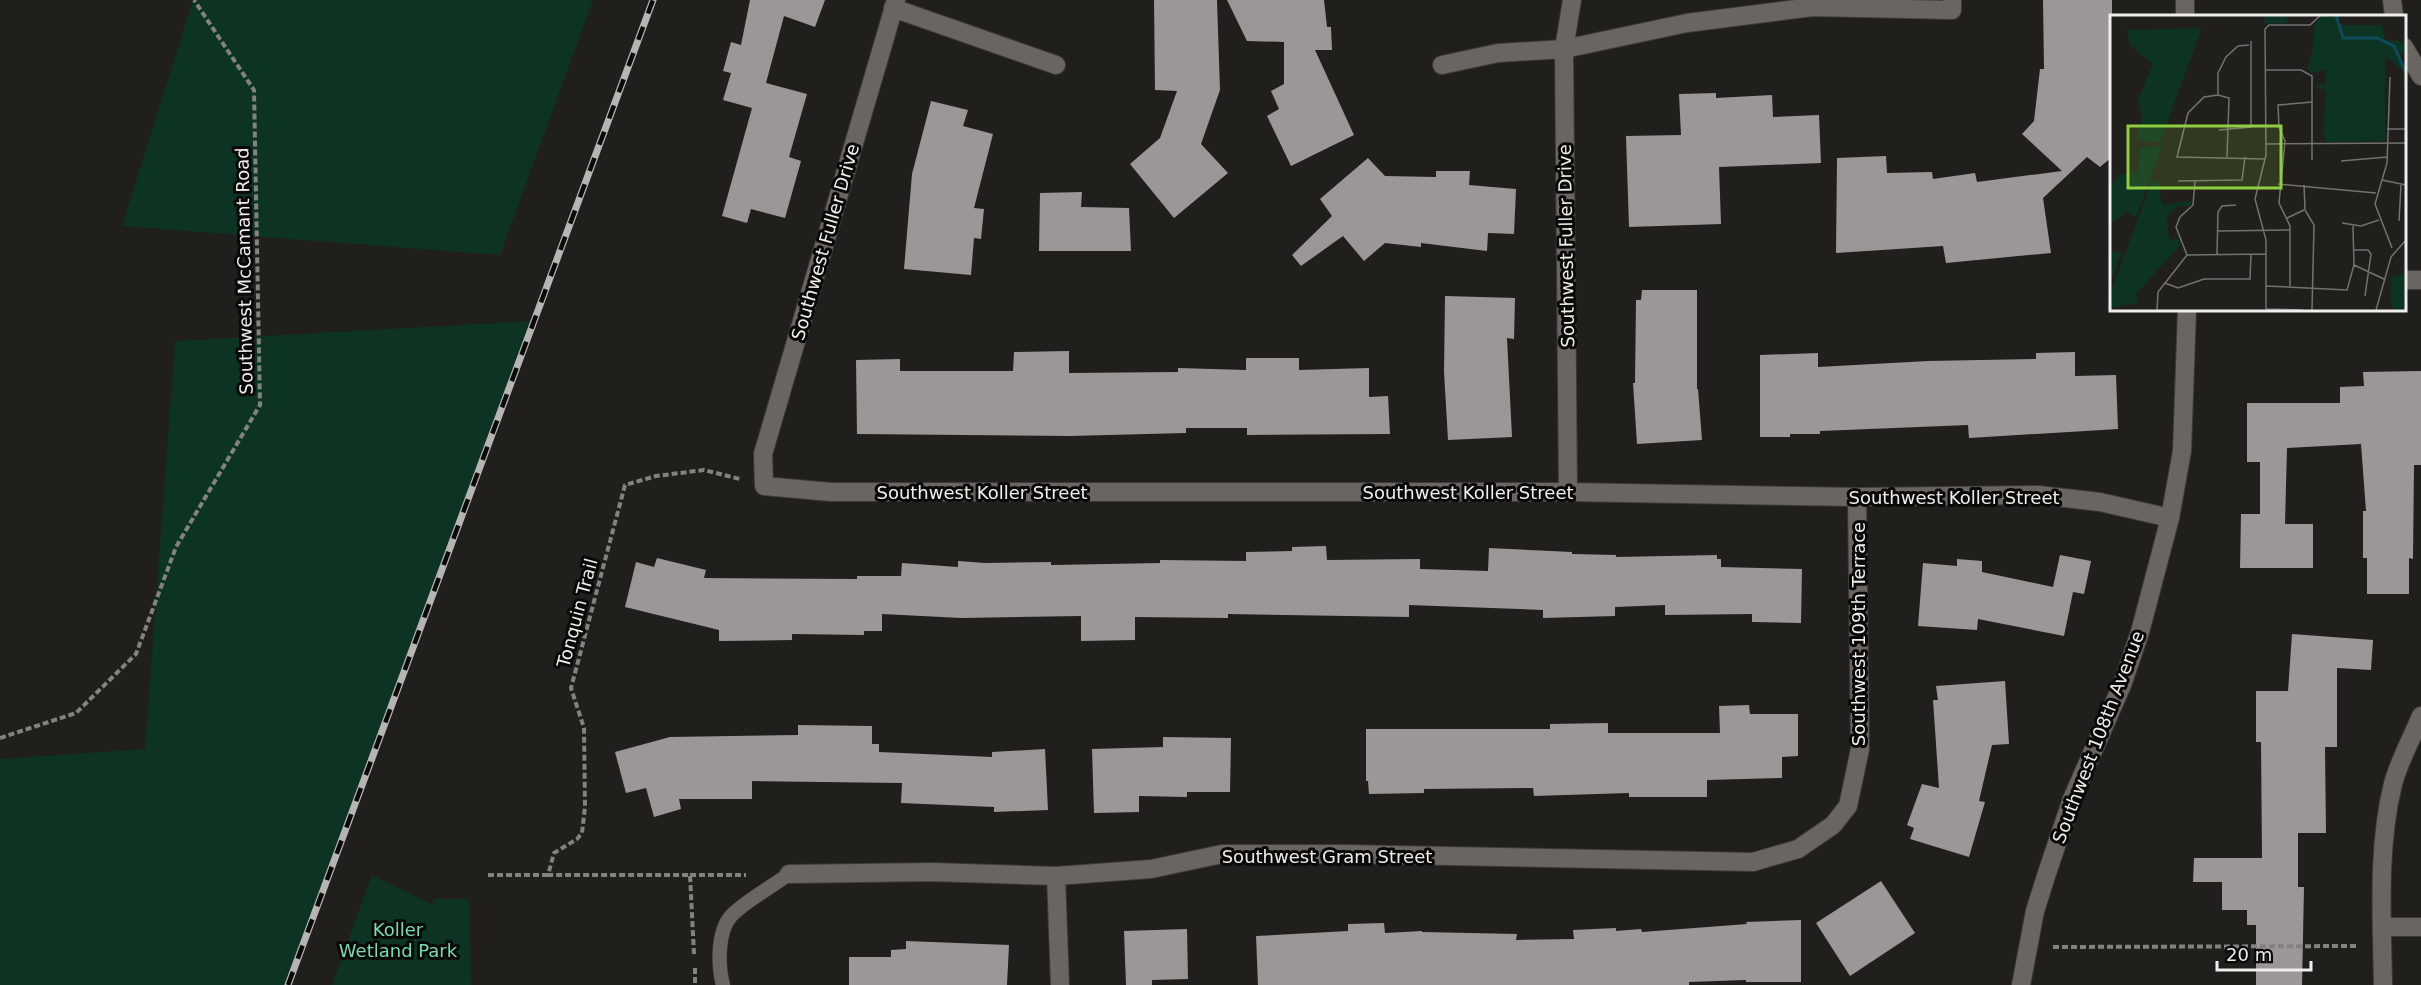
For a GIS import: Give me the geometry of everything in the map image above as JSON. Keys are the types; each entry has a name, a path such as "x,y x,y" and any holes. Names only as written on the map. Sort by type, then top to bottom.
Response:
{"street":[{"name":"Southwest Fuller Drive","path":"1569,492 1564,50 1572,0"},
{"path":"2392,0 2394,15"},
{"name":"Southwest Fuller Drive","path":"764,486 763,454 894,4"},
{"path":"894,4 1056,65"},
{"path":"1442,65 1498,53 1564,50 1687,23 1812,7 1952,5"},
{"path":"2406,50 2421,76"},
{"name":"Southwest 108th Avenue","path":"2021,985 2036,911 2072,799 2122,685 2140,632 2170,518 2182,451 2187,310"},
{"name":"Southwest Koller Street","path":"764,486 843,492 1569,492 1857,497 2038,495 2100,502 2170,518"},
{"name":"Southwest 109th Terrace","path":"1848,806 1860,749 1857,497"},
{"path":"2383,985 2384,837 2393,782 2421,716"},
{"name":"Southwest Gram Street","path":"789,874 931,872 1056,876 1151,869 1222,854 1356,854 1753,862 1798,849 1833,825 1848,806"},
{"path":"1056,876 1060,985"},
{"path":"2382,927 2421,927"}],"lane":[{"path":"723,985 720,964 724,926 732,915 789,874"}],"path":[{"name":"Southwest McCamant Road","path":"0,738 76,713 136,654 176,547 260,405 254,90 194,0"},
{"name":"Tonquin Trail","path":"548,875 554,853 577,839 582,833 585,807 584,728 571,688 625,485 656,476 704,470 764,486"},
{"path":"488,875 789,874"},
{"path":"690,875 695,985"},
{"path":"2028,947 2382,946"}],"green space":[{"path":"193,0 593,0 500,255 122,226"},
{"path":"533,321 287,985 0,985 0,759 145,749 175,341"},
{"name":"Koller Wetland Park","path":"372,875 433,905 433,899 469,899 471,985 332,985"}],"building":[{"path":"750,0 825,0 815,27 784,16 766,83 807,94 789,157 801,161 785,218 751,209 747,223 722,216 752,108 723,100 731,73 723,71 731,42 741,45"},
{"path":"1154,0 1217,0 1220,90 1201,144 1228,173 1174,218 1130,164 1160,138 1177,91 1155,90"},
{"path":"1227,0 1324,0 1327,27 1331,27 1332,50 1315,50 1354,135 1291,166 1267,116 1279,109 1271,91 1284,84 1284,42 1247,41"},
{"path":"2043,0 2112,0 2112,15 2110,15 2110,159 2100,167 2087,157 2043,198 2051,253 1946,263 1943,246 1836,253 1837,158 1886,156 1887,173 1932,172 1933,179 1975,173 1977,182 2062,171 2022,134 2034,121 2040,69 2044,69"},
{"path":"1716,93 1716,98 1772,95 1773,117 1819,115 1821,163 1719,167 1721,224 1629,227 1626,136 1681,135 1679,94"},
{"path":"931,101 968,110 963,126 993,134 974,208 984,209 981,239 974,238 971,275 904,269 912,174"},
{"path":"1368,158 1385,176 1436,177 1436,171 1470,171 1469,185 1516,189 1514,234 1488,233 1487,251 1421,243 1421,247 1385,243 1364,261 1343,236 1301,266 1292,255 1332,216 1320,199"},
{"path":"1082,192 1081,207 1129,208 1131,251 1039,251 1040,193"},
{"path":"1642,290 1697,290 1697,389 1702,440 1637,444 1633,383 1635,383 1636,300 1641,300"},
{"path":"1445,296 1515,298 1514,339 1507,338 1512,437 1448,440 1444,372"},
{"path":"1069,351 1069,373 1178,372 1178,368 1246,370 1246,358 1299,358 1299,370 1369,368 1369,397 1388,396 1390,434 1247,435 1247,428 1186,428 1186,433 1069,436 857,434 856,360 900,359 900,371 1013,371 1014,352"},
{"path":"2075,352 2075,376 2116,375 2118,429 1969,438 1968,425 1820,431 1820,434 1790,434 1790,437 1760,437 1760,355 1818,353 1818,367 1928,361 2036,359 2036,353"},
{"path":"2421,371 2421,465 2414,465 2413,559 2409,558 2409,594 2367,594 2367,558 2363,558 2363,511 2366,511 2361,444 2287,448 2285,524 2313,524 2313,568 2240,568 2241,514 2260,514 2260,462 2247,462 2247,403 2340,403 2340,387 2364,386 2363,372"},
{"path":"1326,546 1327,560 1420,559 1420,569 1488,571 1489,548 1616,555 1616,557 1717,555 1717,559 1721,559 1721,567 1802,569 1801,623 1752,622 1752,614 1665,615 1665,605 1615,607 1615,616 1543,618 1543,610 1409,605 1409,617 1228,614 1228,618 1135,617 1135,640 1081,641 1081,616 961,618 882,614 882,631 864,631 864,635 792,634 792,640 719,641 719,630 625,607 636,562 654,567 657,558 706,570 704,578 857,579 857,576 901,576 902,563 958,567 958,561 1051,562 1051,565 1160,563 1160,560 1246,561 1246,552 1292,551 1292,547"},
{"path":"2060,555 2091,561 2084,594 2073,592 2064,636 1978,619 1977,630 1918,626 1923,563 1957,566 1957,559 1982,561 1982,572 2053,587"},
{"path":"2292,634 2373,640 2371,670 2337,668 2337,747 2325,747 2326,833 2298,833 2298,887 2304,887 2302,985 2256,985 2256,925 2247,925 2247,910 2222,910 2222,882 2193,882 2194,858 2262,858 2261,742 2256,742 2256,691 2288,691"},
{"path":"2005,681 2009,744 1992,745 1979,801 1985,802 1969,857 1910,839 1914,828 1907,825 1922,784 1939,788 1933,700 1938,700 1936,686"},
{"path":"1749,705 1750,714 1798,714 1798,756 1782,757 1782,778 1707,780 1707,797 1629,797 1629,793 1534,796 1533,788 1424,789 1424,793 1369,794 1368,781 1366,781 1366,729 1550,729 1550,724 1608,723 1608,733 1720,733 1719,706"},
{"path":"798,725 872,726 872,744 879,744 879,752 992,757 992,752 1045,749 1048,810 994,812 994,807 901,803 902,783 752,781 752,799 679,799 681,809 654,817 646,788 626,793 615,752 670,737 798,735"},
{"path":"1163,737 1231,738 1230,792 1187,792 1187,797 1139,796 1139,812 1094,813 1092,749 1163,747"},
{"path":"1881,881 1915,933 1850,976 1816,923"},
{"path":"1801,920 1801,982 1746,982 1746,980 1689,982 1689,985 1258,985 1256,936 1348,931 1348,924 1384,923 1385,933 1422,931 1517,934 1516,940 1574,939 1573,930 1616,928 1616,931 1641,929 1642,932 1747,924 1746,922"},
{"path":"1187,929 1188,979 1152,980 1152,985 1126,985 1124,931"},
{"path":"906,941 1009,945 1007,985 849,985 849,957 891,957 891,950 906,949"}],"railway":[{"path":"288,985 653,0"}]}
